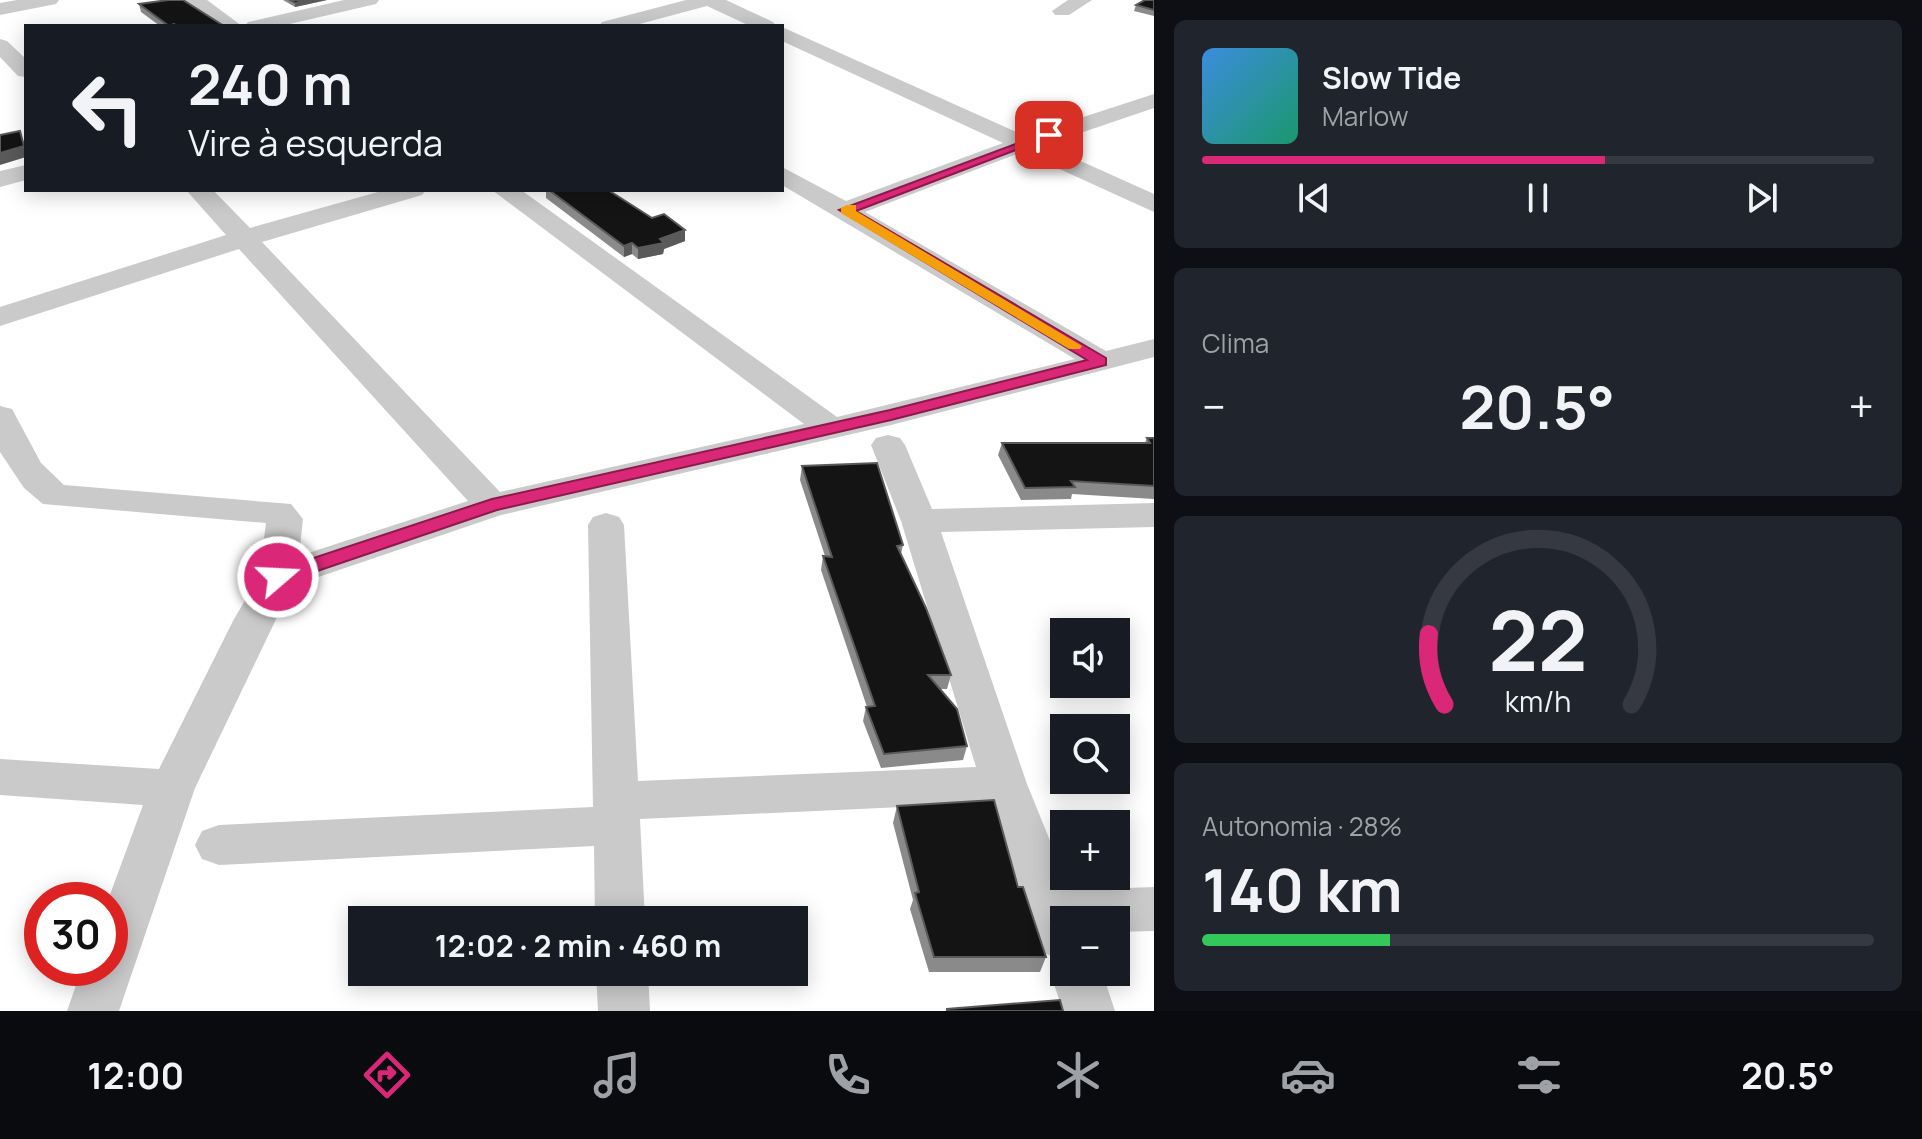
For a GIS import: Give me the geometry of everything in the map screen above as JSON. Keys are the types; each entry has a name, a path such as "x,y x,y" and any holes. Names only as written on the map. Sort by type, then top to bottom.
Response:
{"street":[{"path":"0,9 49,0"},
{"path":"194,0 229,24"},
{"path":"264,24 369,0"},
{"path":"617,24 709,0 762,24"},
{"path":"1062,11 1082,0"},
{"path":"784,34 1154,204"},
{"path":"0,45 24,71"},
{"path":"0,81 24,74"},
{"path":"845,210 1023,144 1154,101"},
{"path":"0,179 24,173"},
{"path":"784,175 1101,361"},
{"path":"201,192 492,505"},
{"path":"0,317 246,238 406,192"},
{"path":"508,192 829,427"},
{"path":"278,577 492,505 891,415 1154,348"},
{"path":"0,416 10,461 40,487 56,496 278,512 285,519 278,577 254,619 172,788 128,912"},
{"path":"888,445 919,521 1004,784 1052,906"},
{"path":"919,521 1154,515"},
{"path":"606,525 619,906"},
{"path":"0,777 172,788"},
{"path":"219,845 1004,784"},
{"path":"1130,913 1154,909"},
{"path":"93,1011 102,986"},
{"path":"623,986 624,1011"},
{"path":"1081,986 1089,1011"}],"building":[{"path":"183,0 221,24 166,24 139,4"},
{"path":"1145,0 1154,0 1154,10 1136,5"},
{"path":"20,131 24,146 0,153 0,135"},
{"path":"552,192 611,192 652,218 664,214 685,230 660,239 664,243 638,248 632,243 624,246"},
{"path":"1147,438 1154,438 1154,486 1071,481 1075,487 1025,488 1002,443 1150,443"},
{"path":"877,463 903,545 897,546 926,608 951,675 928,675 957,709 967,746 884,754 866,707 875,706 823,556 832,557 802,466"},
{"path":"994,800 1018,887 1023,887 1046,957 934,957 915,893 919,892 897,806"},
{"path":"1060,1000 1063,1011 947,1011 947,1009"}],"slow traffic":[{"path":"852,208 845,210 1074,346"}],"route":[{"path":"278,577 492,505 891,415 1101,361 845,210 1049,135"}]}
